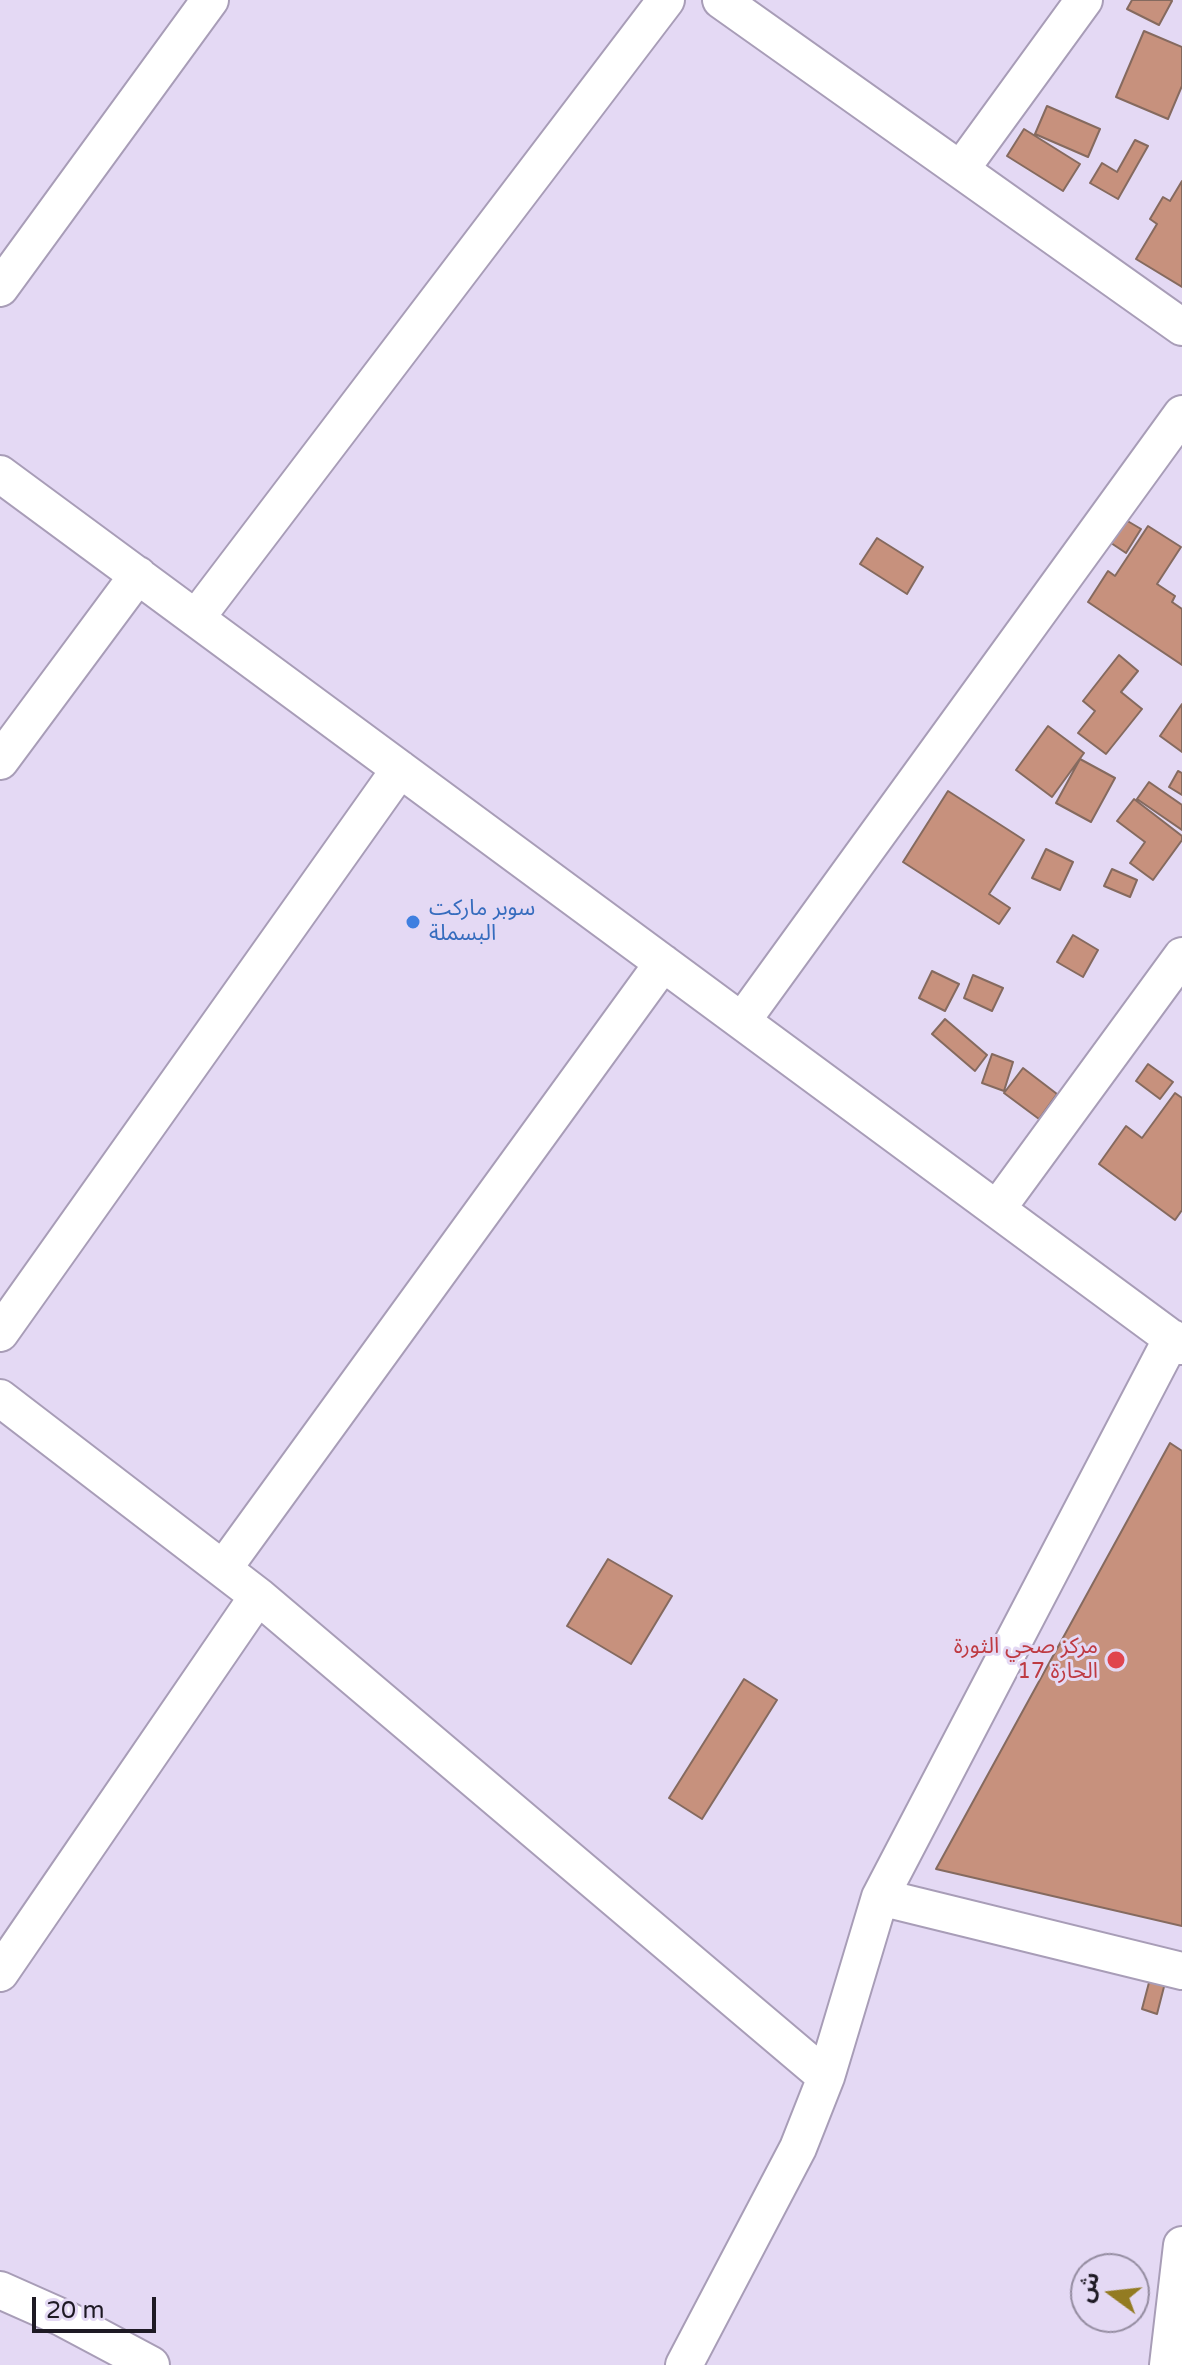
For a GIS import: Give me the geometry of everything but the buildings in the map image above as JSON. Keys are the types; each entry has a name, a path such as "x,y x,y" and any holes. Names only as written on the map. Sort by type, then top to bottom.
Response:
{"street":[{"path":"0,288 210,0"},
{"path":"721,0 1182,327"},
{"path":"961,169 1084,0"},
{"path":"196,618 650,6"},
{"path":"742,1021 1182,414"},
{"path":"0,474 1177,1342 880,1897 826,2077 798,2148 684,2365"},
{"path":"0,761 138,575"},
{"path":"0,1333 400,769"},
{"path":"997,1209 1182,956"},
{"path":"223,1569 663,963"},
{"path":"0,1398 258,1596 826,2077"},
{"path":"0,1973 258,1596"},
{"path":"880,1897 1182,1971"},
{"path":"1175,2345 1182,2245"},
{"path":"0,2290 63,2318 151,2365"}],"place":[{"name":"سوبر ماركت البسملة","path":"413,922"},
{"name":"مركز صحي الثورة الحارة 17","path":"1116,1660"}]}
